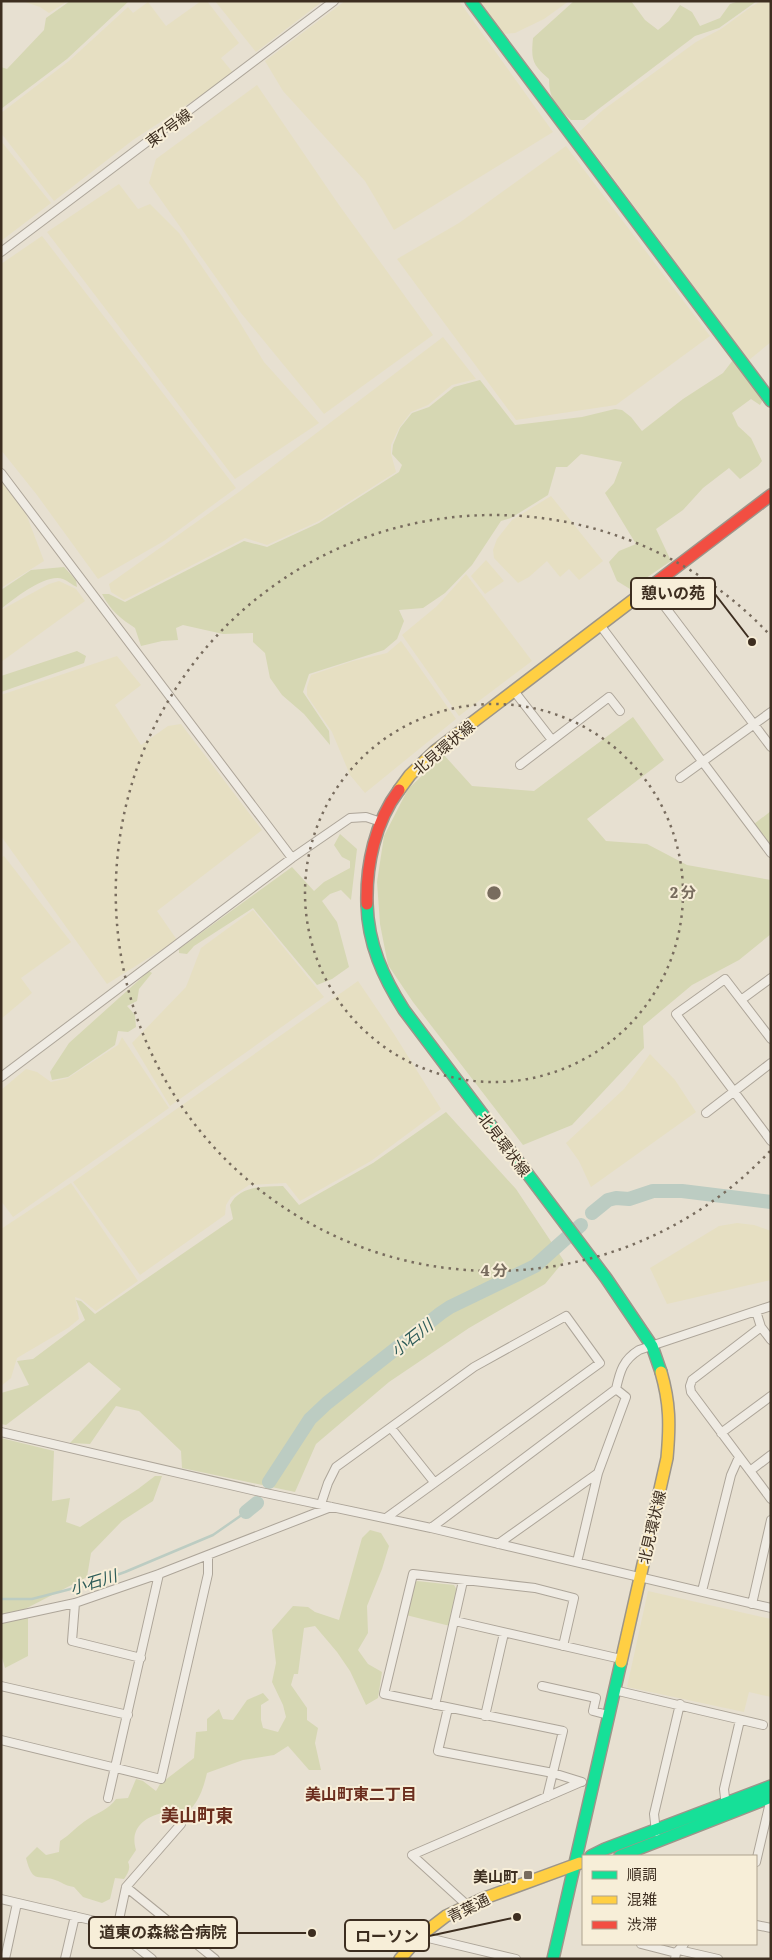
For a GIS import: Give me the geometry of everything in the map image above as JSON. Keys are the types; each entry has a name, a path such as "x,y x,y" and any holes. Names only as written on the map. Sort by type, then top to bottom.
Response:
{"main road":[{"path":"471,1 771,401"},
{"name":"北見環状線","path":"582,1855 593,1785 608,1714 667,1458 670,1427 668,1396 652,1346 641,1328 606,1278 404,1010 389,986 381,969 369,928 366,898 370,858 381,822 392,801 410,775 429,757 771,495"},
{"path":"622,1855 657,1836 726,1809 771,1786"},
{"path":"726,1809 771,1798"},
{"path":"593,1855 606,1849 657,1836"},
{"name":"北見環状線","path":"553,1959 581,1863"},
{"name":"青葉通","path":"400,1959 420,1936 446,1916 581,1863"}],"street":[{"name":"東7号線","path":"1,252 334,1"},
{"path":"1,473 292,858"},
{"path":"650,587 771,747"},
{"path":"600,625 771,853"},
{"path":"514,691 552,740"},
{"path":"520,765 608,697 620,711"},
{"path":"680,778 771,712"},
{"path":"1,1077 292,858 350,818 366,816 381,822"},
{"path":"741,1000 771,978"},
{"path":"771,1039 725,979 676,1014 771,1141"},
{"path":"706,1113 771,1063"},
{"path":"431,1528 616,1389 620,1372 629,1356 639,1350 771,1306"},
{"path":"756,1311 761,1328 771,1340"},
{"path":"321,1504 336,1466 474,1367 566,1316 600,1362 386,1518"},
{"path":"761,1328 692,1380 690,1386 691,1392 771,1499"},
{"path":"577,1562 598,1473 626,1397 616,1389"},
{"path":"721,1433 771,1396"},
{"path":"391,1428 434,1482"},
{"path":"1,1432 431,1528 771,1608"},
{"path":"750,1471 771,1455"},
{"path":"702,1591 731,1475 738,1457"},
{"path":"498,1544 598,1473"},
{"path":"1,1619 74,1603 160,1574 333,1506"},
{"path":"752,1604 771,1520"},
{"path":"1,1740 161,1779 208,1574 208,1555"},
{"path":"108,1798 160,1574"},
{"path":"547,1796 563,1731 384,1694 413,1574 534,1588 574,1598 563,1646"},
{"path":"435,1705 464,1581"},
{"path":"74,1603 72,1641 141,1658"},
{"path":"455,1621 621,1659"},
{"path":"485,1716 504,1633"},
{"path":"1,1686 128,1715"},
{"path":"542,1686 596,1698 593,1711 608,1714"},
{"path":"614,1690 763,1725"},
{"path":"657,1836 654,1814 680,1704"},
{"path":"448,1708 438,1750 553,1773 593,1785"},
{"path":"726,1809 724,1789 740,1720"},
{"path":"468,1906 412,1855 581,1782"},
{"path":"757,1858 771,1798"},
{"path":"117,1929 126,1886 181,1824"},
{"path":"126,1886 215,1959"},
{"path":"1,1899 108,1924 117,1929 152,1959"},
{"path":"5,1959 17,1903"},
{"path":"65,1959 75,1916"},
{"path":"757,1925 771,1928"},
{"path":"420,1936 516,1959"},
{"path":"646,1945 718,1959"}],"shaded area":[{"path":"22,1 68,1 49,13 40,7"},
{"path":"201,1 207,1 239,43 221,58 234,74 133,140 54,201 1,133 1,113 69,61 128,7 133,13 148,2 166,26"},
{"path":"215,1 323,1 256,52"},
{"path":"345,1 459,1 553,132 394,230 365,181 283,91 265,61"},
{"path":"480,1 569,1 544,19 515,33 503,34"},
{"path":"761,1 771,1 771,342 749,360 579,132 603,110 696,42 721,29"},
{"path":"257,85 339,205 433,335 324,414 241,313 149,183 156,159"},
{"path":"1,141 51,203 1,241"},
{"path":"566,146 710,336 616,405 516,420 397,259 459,223"},
{"path":"119,184 138,209 150,204 179,233 237,318 264,362 319,423 235,479 47,232"},
{"path":"42,236 236,488 164,541 98,579 37,495 1,450 1,264"},
{"path":"443,337 476,379 452,385 428,405 411,412 399,428 391,445 391,454 396,472 319,521 267,545 245,538 124,600 111,592 109,584 239,492"},
{"path":"1,479 25,511 44,561 1,588"},
{"path":"551,496 603,561 579,580 569,569 560,577 547,561 529,577 518,583 494,558 493,550 497,539 512,520"},
{"path":"486,560 504,581 485,594 471,576"},
{"path":"466,574 532,661 459,716 402,635 437,606"},
{"path":"59,581 76,589 85,601 1,662 1,610 49,584"},
{"path":"401,641 456,719 365,793 350,775 332,732 307,695 307,687 311,675 353,661 387,653"},
{"path":"117,656 141,685 115,705 141,745 168,726 181,724 262,830 157,911 177,940 107,984 1,836 1,695"},
{"path":"4,856 71,942 21,978 32,993 1,1019 1,858"},
{"path":"253,910 324,997 170,1106 132,1043 186,987 201,948"},
{"path":"358,981 441,1109 371,1161 300,1201 286,1183 249,1185 231,1197 226,1205 225,1215 140,1275 73,1182"},
{"path":"122,1037 169,1108 13,1217 1,1201 1,1090 26,1069 37,1072 51,1082 68,1078 118,1045"},
{"path":"650,1054 675,1080 696,1112 591,1187 579,1161 566,1143 624,1089"},
{"path":"71,1183 138,1281 96,1311 81,1299 75,1297 79,1319 68,1328 17,1358 11,1378 1,1386 1,1229"},
{"path":"737,1223 754,1225 771,1231 771,1280 667,1304 650,1268 719,1226"},
{"path":"648,1591 771,1619 771,1697 749,1692 744,1712 627,1687"}],"green space":[{"path":"70,1 129,1 67,59 1,109 1,67 7,69 44,30 46,18"},
{"path":"574,1 631,1 645,20 658,30 669,21 680,5 692,12 700,26 720,18 730,4 739,1 757,1 719,28 695,36 584,120 571,120 552,98 549,79 534,61 532,45 533,38"},
{"path":"733,360 763,400 760,405 751,399 732,413 738,426 751,438 762,461 740,479 729,468 703,488 683,510 656,529 671,561 630,589 617,581 609,562 619,551 636,544 605,493 614,483 622,462 581,454 567,467 556,467 548,495 511,518 501,521 472,565 445,593 423,608 399,610 404,621 397,639 384,650 309,674 303,692 329,731 330,745 304,714 282,695 270,678 265,653 253,642 253,633 223,634 183,625 176,628 178,640 162,641 141,646 135,628 116,614 102,594 109,594 125,602 244,541 267,547 319,523 399,472 402,465 392,454 393,445 400,428 412,413 429,407 454,387 480,380 515,425 582,417 615,409 622,410 631,417 642,431 683,399 723,373"},
{"path":"64,567 76,580 77,587 63,579 48,580 31,588 1,609 1,590 31,570"},
{"path":"77,651 86,656 84,663 1,692 1,676"},
{"path":"633,717 664,760 587,819 606,841 647,844 687,865 771,880 771,934 739,960 692,985 643,1026 644,1048 572,1125 523,1145 413,1002 388,965 380,924 377,882 384,836 408,789 444,755 472,786 534,791"},
{"path":"771,811 771,845 754,824"},
{"path":"340,834 357,849 351,900 341,890 330,894 322,901 337,922 349,967 332,979 317,985 253,908 194,946 187,954 179,953 179,949 292,867 314,891 324,882 350,868 350,861 342,857 334,845"},
{"path":"149,971 152,973 139,989 137,1001 127,1006 135,1015 136,1027 128,1032 118,1031 115,1045 68,1077 52,1080 50,1072 69,1043"},
{"path":"446,1112 516,1189 564,1261 545,1284 469,1328 389,1382 316,1444 295,1492 182,1468 181,1451 139,1411 116,1406 90,1444 70,1443 121,1389 89,1362 6,1425 1,1424 1,1393 29,1385 17,1361 33,1359 85,1320 76,1300 81,1301 95,1314 233,1219 230,1205 234,1198 246,1190 283,1186 299,1205 373,1163"},
{"path":"1,1438 54,1451 52,1501 70,1498 66,1522 80,1527 155,1476 162,1476 153,1501 122,1521 91,1553 87,1577 25,1609 28,1618 28,1656 5,1668 1,1654"},
{"path":"370,1530 381,1533 389,1546 367,1606 368,1633 358,1650 368,1664 382,1672 378,1698 366,1705 350,1671 315,1626 304,1628 298,1674 294,1674 291,1685 307,1708 307,1720 318,1728 315,1743 321,1770 309,1770 288,1746 274,1755 243,1760 207,1773 200,1795 187,1812 173,1819 166,1812 152,1816 141,1824 135,1835 136,1850 128,1862 128,1873 124,1879 115,1878 110,1899 102,1903 83,1897 74,1887 34,1875 26,1858 37,1847 46,1855 59,1852 60,1841 81,1824 107,1808 116,1799 128,1798 136,1779 143,1781 156,1791 160,1784 194,1758 196,1732 207,1731 207,1719 219,1709 223,1719 233,1720 247,1700 263,1693 269,1700 261,1705 263,1728 278,1732 286,1717 283,1705 272,1682 276,1663 272,1630 293,1606 308,1607 315,1612 339,1620 362,1538"},
{"path":"417,1581 454,1585 457,1590 450,1626 406,1615 413,1584"}],"waterway":[{"name":"小石川","path":"592,1213 608,1200 616,1198 629,1199 653,1191 682,1191 771,1202"},
{"name":"小石川","path":"269,1482 310,1419 327,1403 441,1313 535,1266 581,1225"},
{"name":"小石川","path":"246,1512 257,1503"},
{"name":"小石川","path":"1,1599 32,1599 94,1583 125,1572 213,1535 246,1512"}],"traffic: fast":[{"path":"471,1 771,401"},
{"path":"367,904 370,933 378,960 383,973 404,1010 606,1278 652,1346 661,1372"},
{"path":"553,1959 621,1662"},
{"path":"593,1855 771,1786"},
{"path":"623,1855 771,1797"}],"traffic: slow":[{"path":"399,790 410,775 435,751 654,584"},
{"path":"621,1662 667,1458 668,1414 661,1372"},
{"path":"400,1959 420,1936 446,1916 482,1899 580,1863"}],"traffic: jam":[{"path":"654,584 771,495"},
{"path":"367,904 368,874 374,844 384,816 399,790"}],"place":[{"name":"憩いの苑","path":"752,642"},
{"name":"美山町","path":"528,1875"},
{"name":"ローソン","path":"517,1917"},
{"name":"道東の森総合病院","path":"312,1933"}],"district":[{"name":"美山町東二丁目","path":"361,1793"},
{"name":"美山町東","path":"197,1814"}]}
